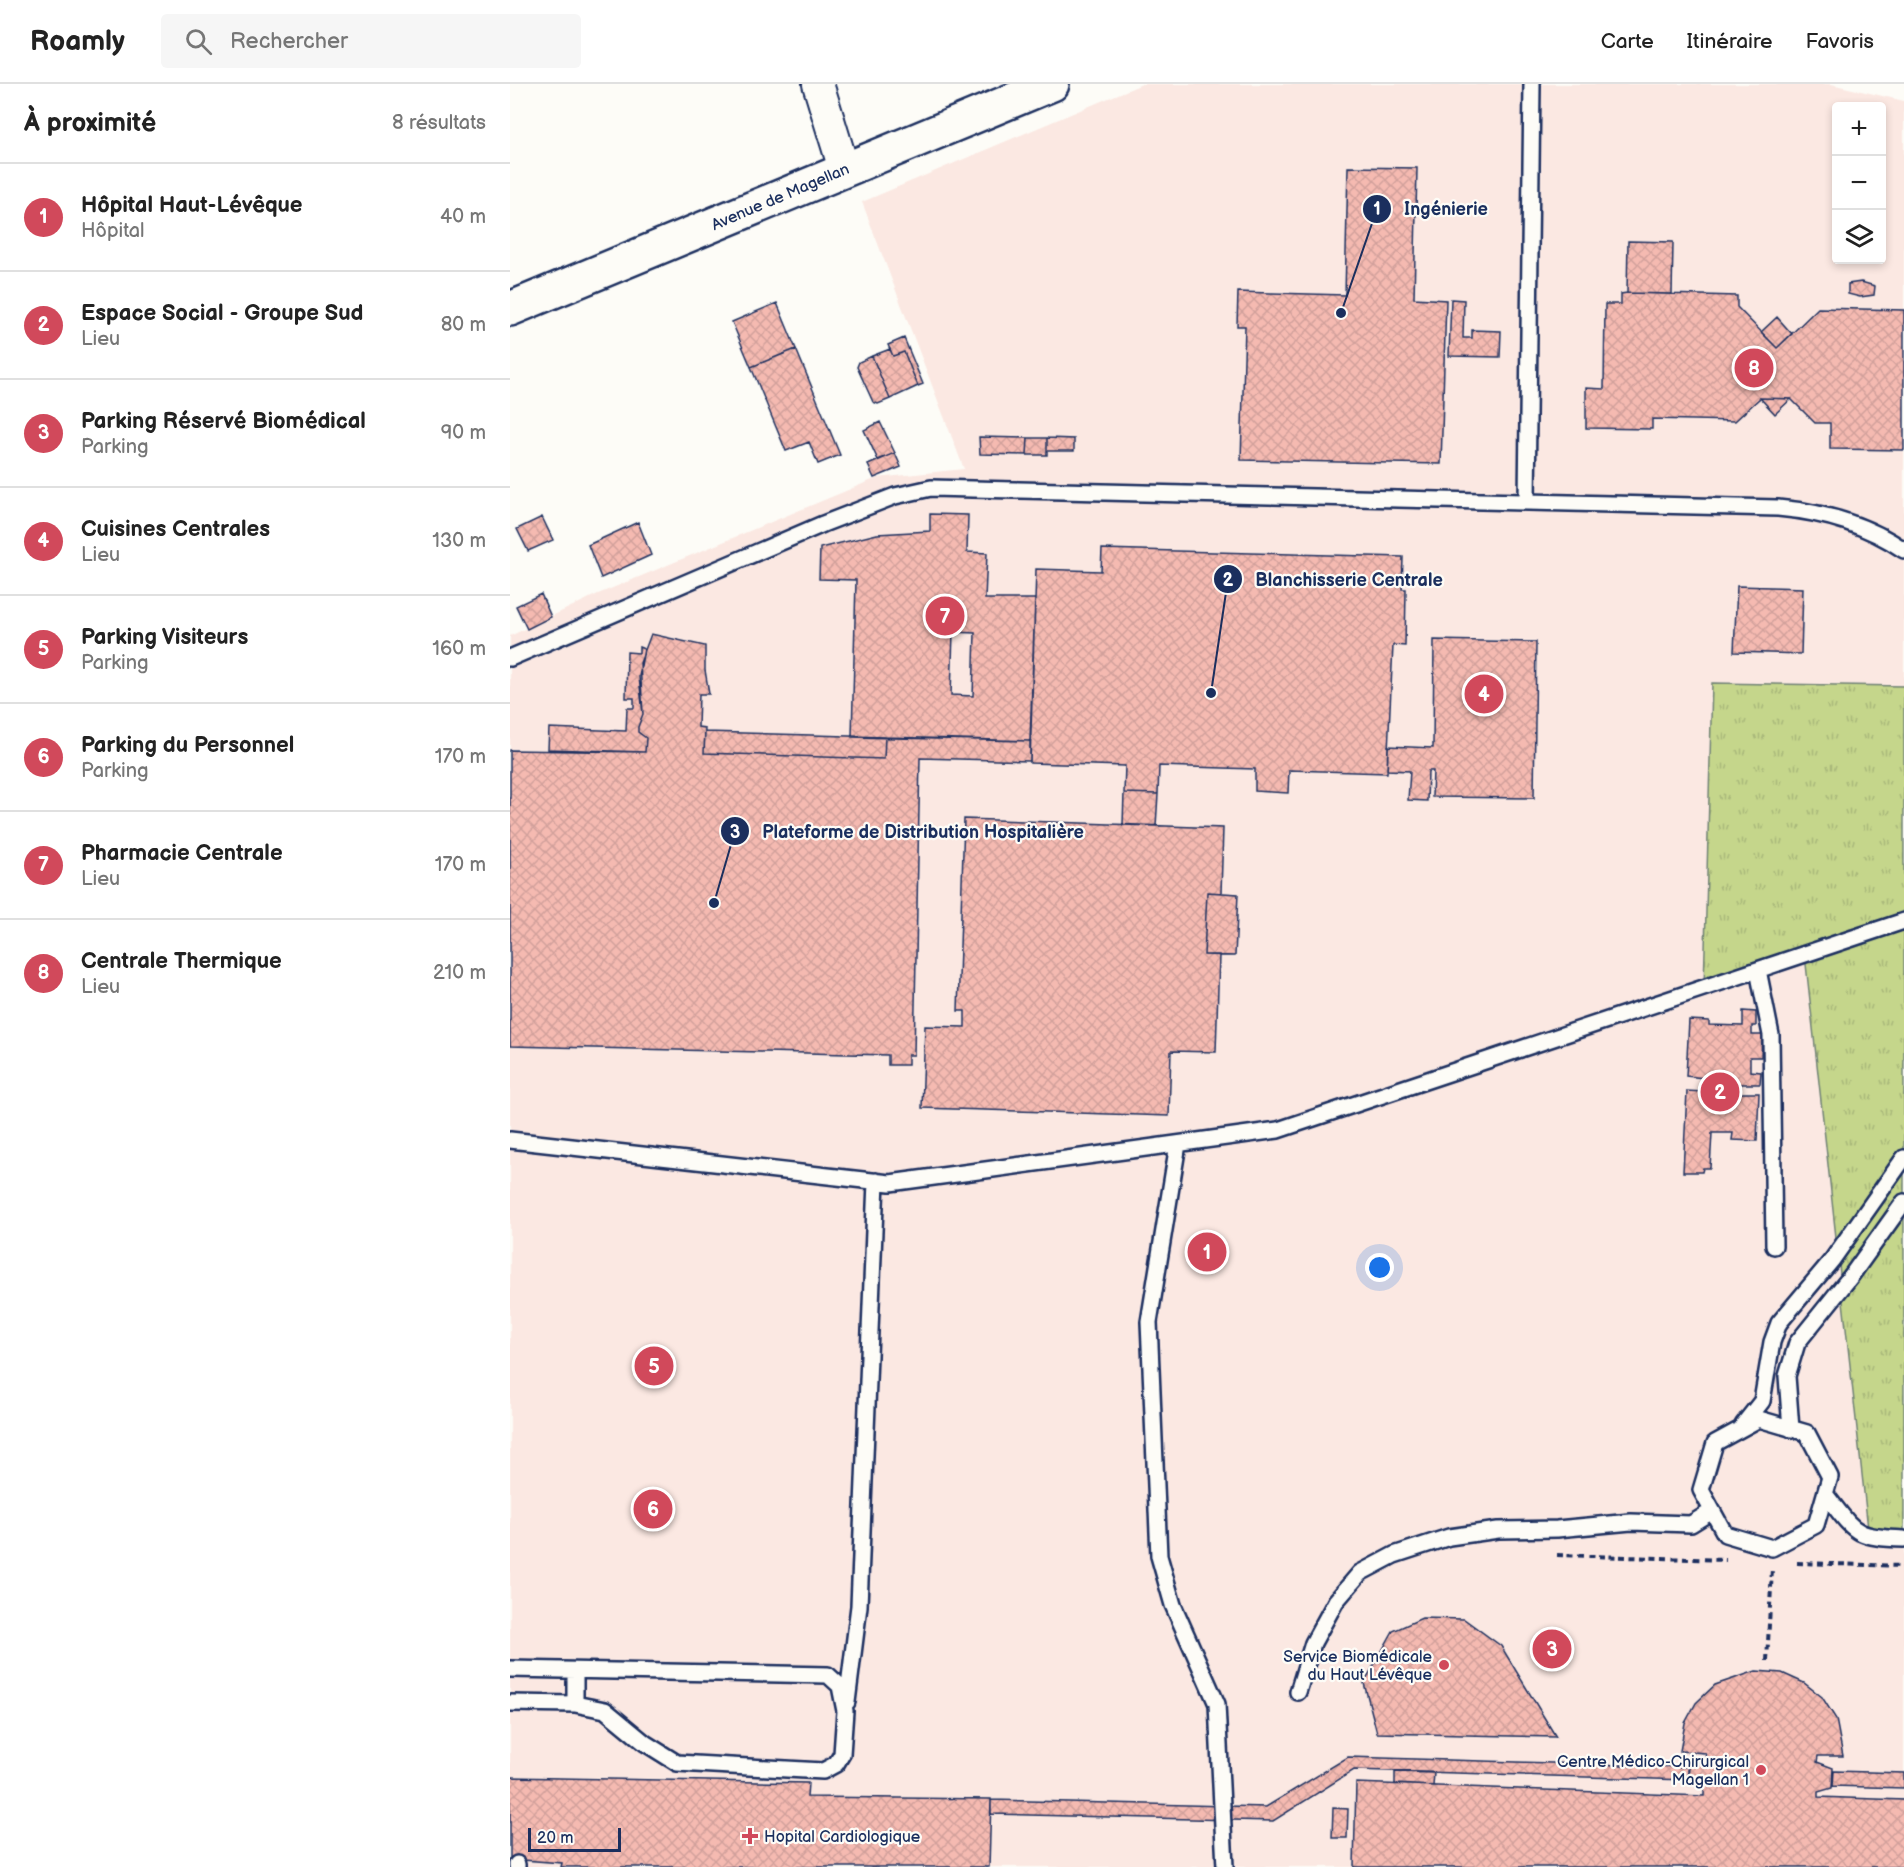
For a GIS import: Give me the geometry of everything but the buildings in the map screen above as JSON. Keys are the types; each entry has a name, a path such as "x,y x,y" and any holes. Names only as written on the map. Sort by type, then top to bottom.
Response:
{"street":[{"path":"818,84 844,169"},
{"name":"Avenue de Magellan","path":"510,309 1052,84"}],"lane":[{"path":"1527,501 1533,84"},
{"path":"510,658 823,524 895,496 931,488 1778,508 1813,511 1844,520 1904,550"},
{"path":"510,1140 890,1183 1278,1130 1904,921"},
{"path":"1758,970 1771,1035 1774,1246"},
{"path":"1178,1143 1149,1322 1160,1556 1173,1605 1217,1704 1225,1867"},
{"path":"1738,1431 1762,1401 1772,1342 1779,1323 1832,1260 1904,1158"},
{"path":"510,1702 575,1704 605,1710 645,1743 677,1763 823,1771 836,1764 842,1754 845,1711 860,1606 876,1181"},
{"path":"1791,1429 1787,1376 1797,1343 1851,1276 1904,1202"},
{"path":"1759,1419 1791,1429 1806,1433 1830,1477 1816,1525 1772,1548 1725,1534 1701,1490 1715,1443 1759,1419"},
{"path":"1825,1494 1853,1529 1869,1538 1904,1539"},
{"path":"1298,1692 1313,1643 1336,1601 1360,1573 1394,1555 1459,1535 1498,1530 1557,1529 1631,1522 1691,1524 1712,1511"},
{"path":"510,1669 828,1676 840,1686 845,1711"},
{"path":"575,1671 575,1704"}],"path":[{"path":"1545,1554 1737,1561"},
{"path":"1767,1660 1773,1562"},
{"path":"1785,1562 1904,1566"}],"shaded area":[{"path":"1142,84 1831,84 1904,101 1904,1867 510,1867 510,636 598,594 877,478 964,469 862,202"}],"green space":[{"path":"1712,683 1904,686 1904,1539 1869,1538 1805,955 1704,988"}],"place":[{"name":"Ingénierie","path":"1341,313"},
{"name":"Centrale Thermique","path":"1754,368"},
{"name":"Pharmacie Centrale","path":"945,616"},
{"name":"Blanchisserie Centrale","path":"1211,693"},
{"name":"Cuisines Centrales","path":"1484,694"},
{"name":"Plateforme de Distribution Hospitalière","path":"714,903"},
{"name":"Espace Social - Groupe Sud","path":"1720,1092"},
{"name":"Hôpital Haut-Lévêque","path":"1207,1252"},
{"name":"Parking Visiteurs","path":"654,1366"},
{"name":"Parking du Personnel","path":"653,1509"},
{"name":"Parking Réservé Biomédical","path":"1552,1649"},
{"name":"Service Biomédicale du Haut Lévêque","path":"1444,1665"},
{"name":"Centre Médico-Chirurgical Magellan 1","path":"1761,1770"},
{"name":"Hopital Cardiologique","path":"750,1836"}]}
